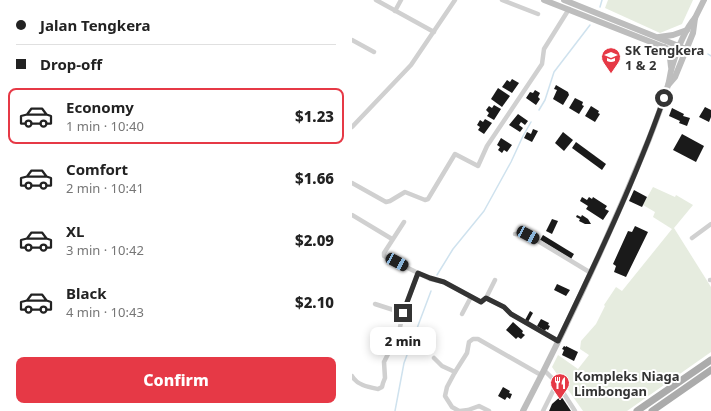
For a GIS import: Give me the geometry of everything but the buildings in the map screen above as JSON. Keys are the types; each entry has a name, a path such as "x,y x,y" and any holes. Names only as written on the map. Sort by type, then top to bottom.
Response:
{"main road":[{"path":"544,0 664,47 679,49"},
{"path":"564,0 657,37 685,52"},
{"path":"671,68 687,30 704,0"},
{"path":"669,84 675,77 693,33 695,18"},
{"path":"657,37 673,35 687,30"},
{"path":"523,411 591,273 638,166 669,84 671,68 670,58 664,47"},
{"path":"638,411 711,360"},
{"path":"652,411 711,370"}],"street":[{"path":"376,0 434,32"},
{"path":"395,11 401,0"},
{"path":"352,127 402,75 434,32 455,0"},
{"path":"502,0 538,14"},
{"path":"352,183 384,201 390,201 405,192 425,200 428,199 455,154 478,166 487,146 542,64 544,49 569,9"},
{"path":"352,40 374,52"},
{"path":"352,215 392,239"},
{"path":"404,222 392,239 384,256 418,273 444,282 481,302 486,298 495,280"},
{"path":"692,238 711,224"},
{"path":"515,234 528,235 591,273"},
{"path":"352,376 355,380 366,386 378,389 382,387 385,378 384,362 399,332 403,313 418,273"},
{"path":"462,314 471,297"},
{"path":"486,298 504,307 511,314 558,341"},
{"path":"375,304 403,313"},
{"path":"489,411 478,406 460,411 452,407 445,396 447,387 467,353 469,342 473,339 478,339 543,373 557,383 575,411"},
{"path":"434,358 442,366 455,372"},
{"path":"543,411 557,383"}],"shaded area":[{"path":"608,0 693,0 682,24 660,33 605,8"},
{"path":"653,187 675,197 676,195 693,205 674,228 711,287 711,352 627,411 583,411 552,367 558,355 578,369 589,355 580,349 581,341 596,324 605,306 604,305 616,287 622,291 672,229 653,217 655,212 643,205"}],"waterway":[{"path":"600,7 602,0"},
{"path":"539,110 545,100 554,72 590,25"},
{"path":"437,275 453,249 484,211 531,122"},
{"path":"395,411 404,363 431,291"}],"place":[{"name":"SK Tengkera 1 & 2","path":"611,74"},
{"name":"Kompleks Niaga Limbongan","path":"560,400"}],"route":[{"path":"403,313 418,273 444,282 481,302 486,298 504,307 511,314 558,341 619,210 644,151 664,98"}]}
